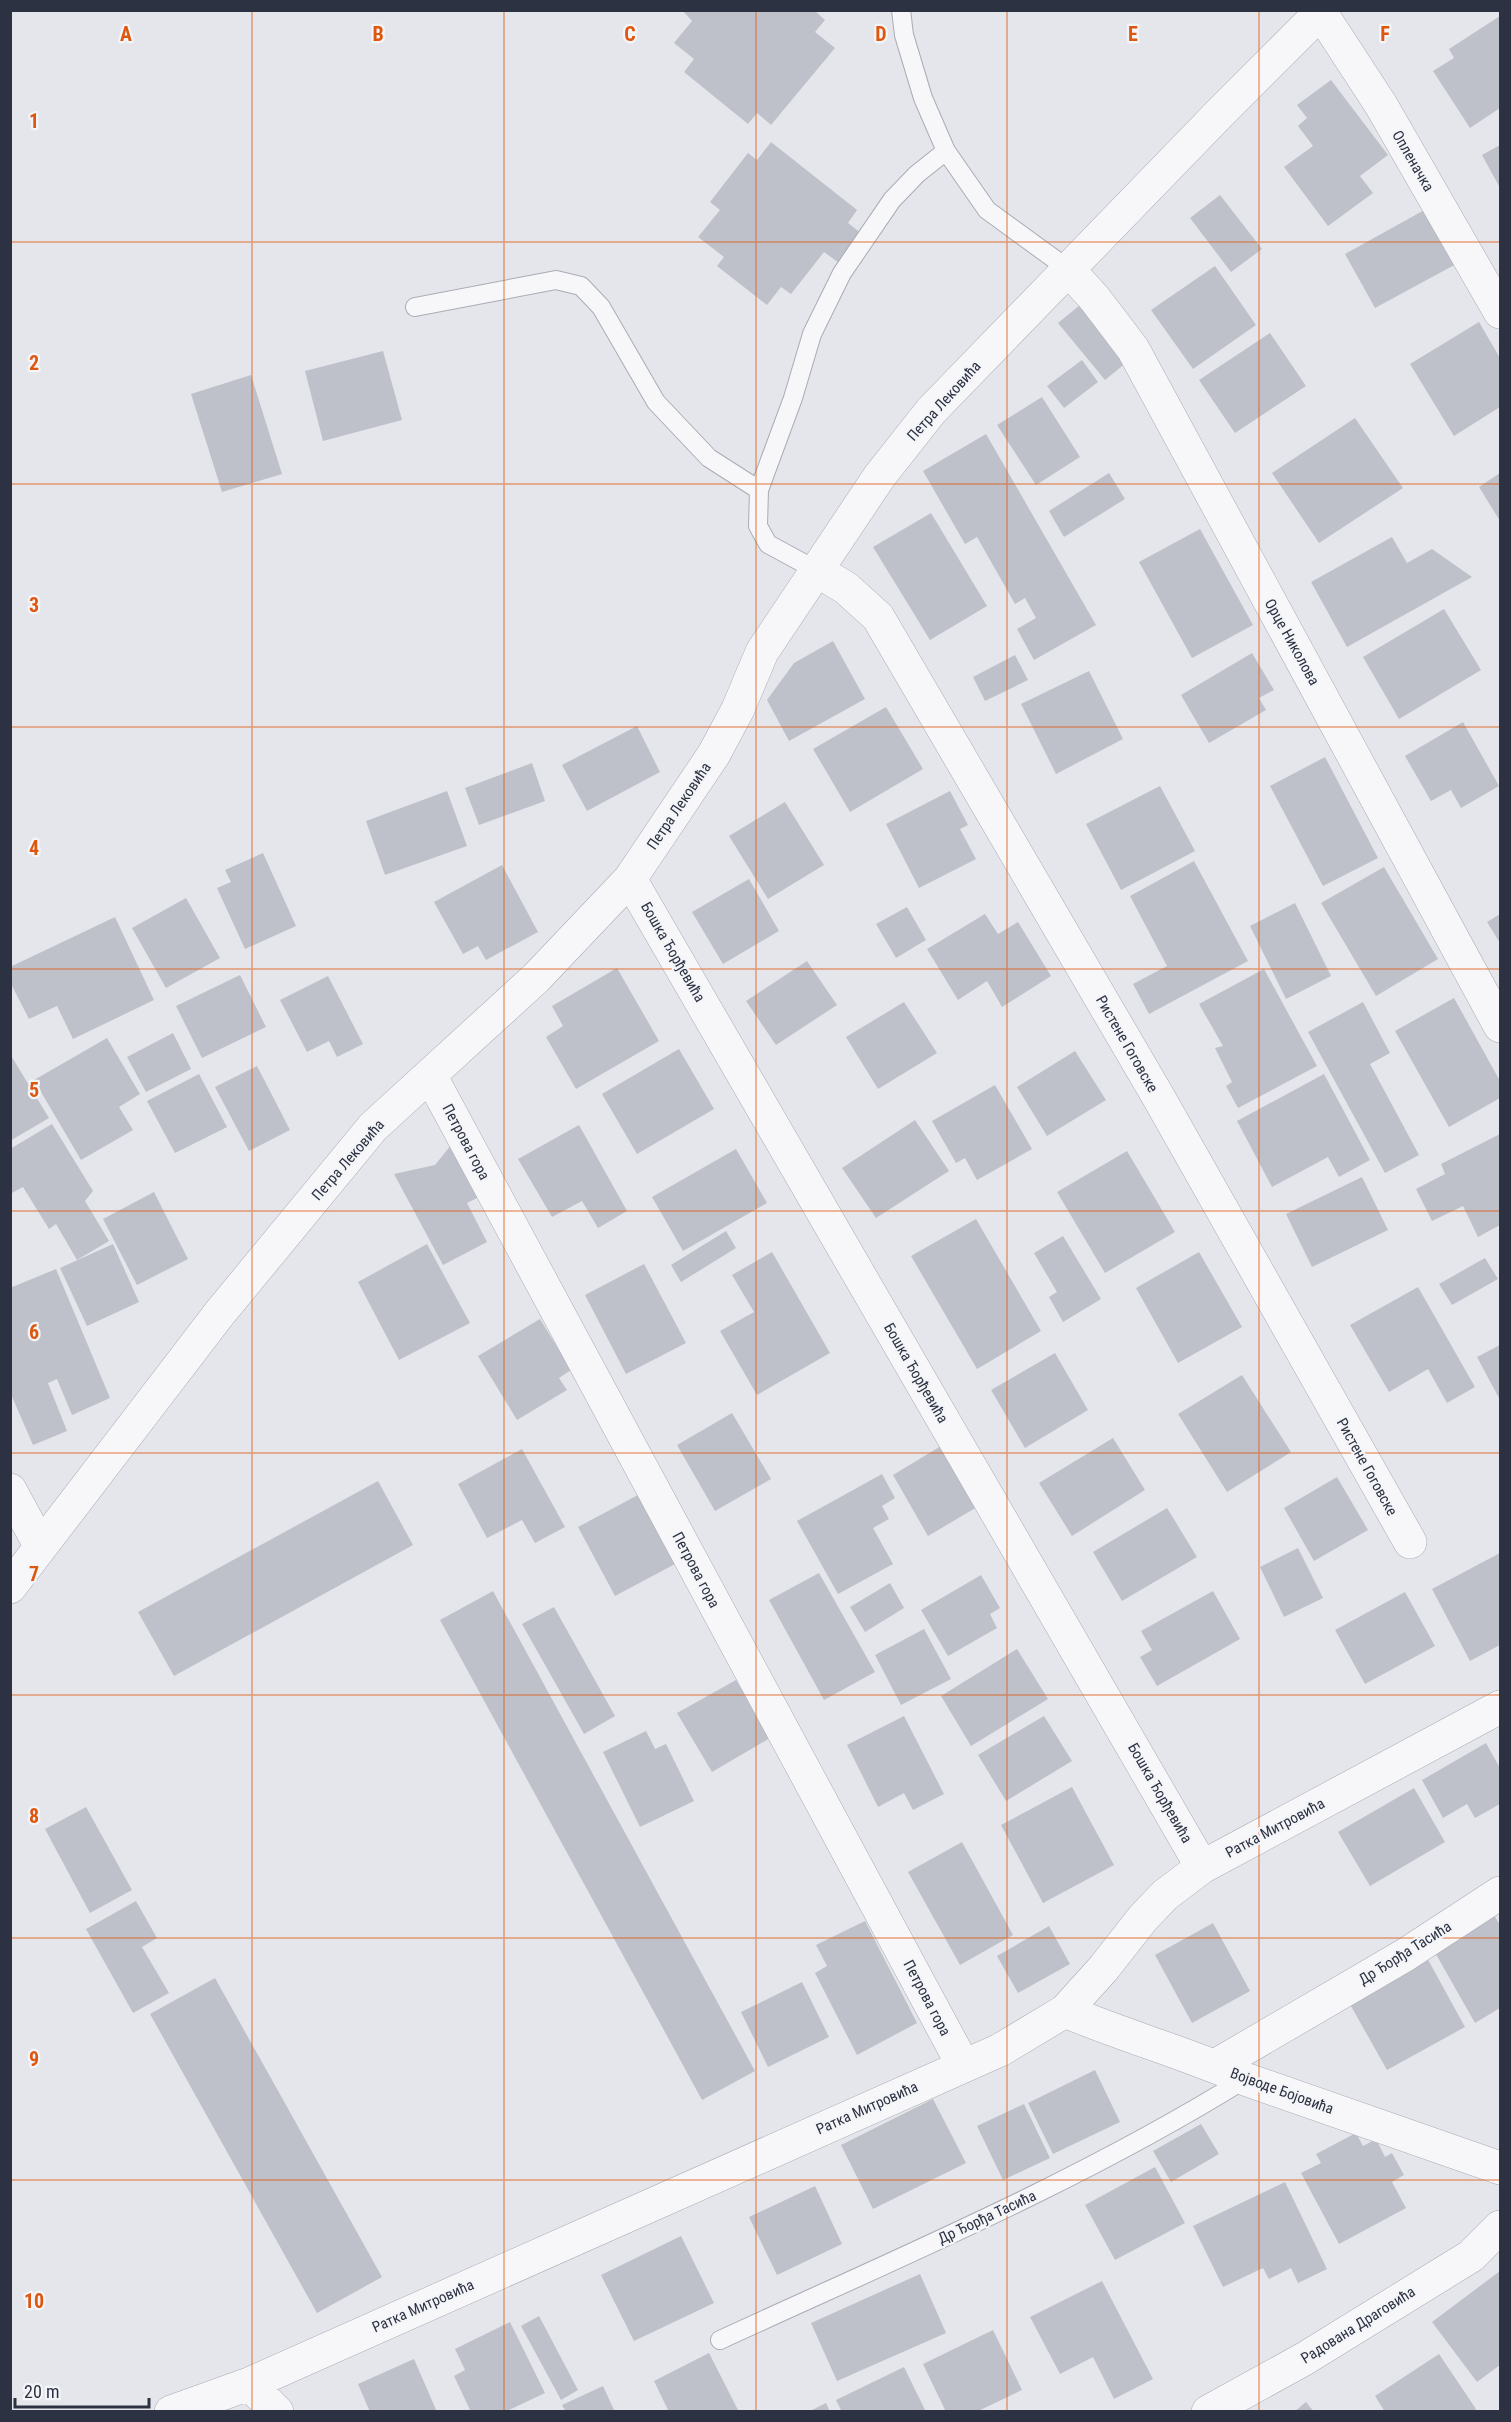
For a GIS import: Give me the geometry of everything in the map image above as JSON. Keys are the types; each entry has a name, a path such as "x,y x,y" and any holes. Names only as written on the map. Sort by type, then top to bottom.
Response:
{"street":[{"name":"Петра Лековића","path":"10,1587 219,1314 374,1127 536,978 630,879 714,753 738,709 762,652 879,477 931,411 1322,12"},
{"name":"Опленачка","path":"1322,12 1381,105 1500,312"},
{"name":"Орце Николова","path":"1068,269 1095,299 1133,349 1500,1026"},
{"name":"Ристене Гоговске","path":"816,570 846,588 878,617 1159,1098 1410,1542"},
{"name":"Бошка Ђорђевића","path":"630,879 1202,1867"},
{"name":"Петрова гора","path":"430,1075 963,2065"},
{"path":"10,1490 40,1545"},
{"name":"Ратка Митровића","path":"171,2412 249,2384 1000,2050 1065,2011 1103,1969 1143,1918 1165,1895 1202,1867 1500,1707"},
{"name":"Др Ђорђа Тасића","path":"1215,2066 1405,1955 1500,1893"},
{"name":"Војводе Бојовића","path":"1065,2011 1112,2031 1500,2168"},
{"name":"Радована Драговића","path":"1208,2412 1304,2359 1471,2256 1500,2227"},
{"path":"249,2384 277,2412"}],"lane":[{"path":"901,10 904,35 923,98 946,151 987,210 1068,269"},
{"path":"816,570 768,543 758,526 759,490 777,447 812,334 842,273 892,200 917,174 946,151"},
{"path":"415,307 556,280 580,286 602,307 657,402 709,458 759,490"},
{"name":"Др Ђорђа Тасића","path":"720,2340 1040,2192 1187,2115 1245,2079"}],"building":[{"path":"682,10 814,10 825,20 815,32 835,48 771,125 757,113 748,124 684,72 694,59 674,43 692,21"},
{"path":"1500,16 1500,108 1470,128 1433,71 1454,58 1449,49"},
{"path":"1331,80 1388,155 1360,176 1373,193 1328,226 1284,167 1313,146 1298,126 1307,118 1297,105"},
{"path":"771,142 857,210 848,223 862,234 839,263 824,252 791,294 781,287 767,305 717,266 724,257 698,237 720,210 710,202 748,153 757,160"},
{"path":"1500,145 1500,188 1482,155"},
{"path":"1220,195 1262,249 1231,272 1190,218"},
{"path":"1428,208 1458,263 1375,308 1345,254"},
{"path":"1215,266 1256,325 1193,369 1151,310"},
{"path":"1080,305 1127,362 1105,380 1058,323"},
{"path":"1479,322 1500,358 1500,407 1454,436 1410,364"},
{"path":"1270,333 1306,386 1235,433 1199,380"},
{"path":"383,351 402,420 323,441 305,371"},
{"path":"1082,360 1098,382 1064,408 1047,386"},
{"path":"251,375 282,474 222,492 191,394"},
{"path":"1042,397 1080,457 1036,485 997,425"},
{"path":"1355,418 1403,488 1319,543 1272,473"},
{"path":"986,434 1096,625 1034,660 1017,629 1036,618 1025,598 1015,604 977,537 965,544 923,471"},
{"path":"1109,473 1125,499 1064,537 1049,511"},
{"path":"1500,473 1500,521 1479,487"},
{"path":"931,513 987,606 930,640 873,547"},
{"path":"1200,529 1253,625 1192,658 1139,562"},
{"path":"1392,537 1407,563 1432,549 1472,577 1347,647 1311,582"},
{"path":"1444,609 1481,670 1399,719 1363,657"},
{"path":"833,641 865,699 789,741 767,700 794,663"},
{"path":"1252,653 1274,690 1259,698 1266,710 1209,743 1181,695"},
{"path":"1015,655 1028,680 985,701 973,677"},
{"path":"1089,671 1123,739 1056,774 1021,704"},
{"path":"886,707 923,769 850,812 813,749"},
{"path":"1463,722 1499,786 1461,808 1451,790 1431,801 1405,756"},
{"path":"637,726 660,772 587,811 562,765"},
{"path":"1325,757 1378,858 1323,886 1270,786"},
{"path":"532,763 545,801 479,825 465,788"},
{"path":"1160,786 1195,851 1121,890 1086,824"},
{"path":"447,791 467,846 385,875 366,821"},
{"path":"950,791 968,825 960,829 976,859 919,888 886,824"},
{"path":"785,802 824,865 768,899 729,836"},
{"path":"263,853 296,926 245,949 217,888 231,882 225,870"},
{"path":"1194,861 1248,961 1149,1014 1133,984 1167,966 1130,896"},
{"path":"502,865 538,932 486,960 478,946 463,954 434,902"},
{"path":"1384,867 1438,959 1376,996 1321,903"},
{"path":"749,879 779,931 723,964 692,912"},
{"path":"186,898 220,958 166,988 132,928"},
{"path":"1295,903 1331,976 1286,999 1250,926"},
{"path":"907,907 926,940 896,958 876,924"},
{"path":"985,914 998,934 1018,922 1051,976 1002,1007 987,981 958,1000 927,949"},
{"path":"1500,914 1500,943 1487,922"},
{"path":"115,917 154,1000 73,1039 57,1006 29,1019 10,982 10,967"},
{"path":"807,961 837,1005 776,1045 746,1001"},
{"path":"617,968 659,1041 576,1089 546,1037 563,1026 552,1006"},
{"path":"1264,969 1317,1066 1238,1108 1226,1086 1232,1082 1215,1048 1223,1046 1199,1004"},
{"path":"240,975 266,1027 202,1058 176,1006"},
{"path":"328,976 363,1044 337,1057 329,1041 307,1052 280,1000"},
{"path":"1454,998 1500,1081 1500,1098 1449,1127 1395,1031"},
{"path":"904,1002 937,1053 878,1089 846,1037"},
{"path":"1363,1002 1390,1053 1370,1064 1419,1155 1385,1173 1308,1032"},
{"path":"173,1033 191,1069 146,1092 127,1057"},
{"path":"107,1038 140,1094 119,1107 133,1130 81,1160 34,1080"},
{"path":"679,1049 714,1109 637,1154 602,1094"},
{"path":"1075,1051 1106,1100 1047,1136 1017,1087"},
{"path":"10,1054 49,1118 10,1141"},
{"path":"257,1066 290,1130 249,1151 215,1087"},
{"path":"199,1074 227,1127 175,1153 147,1101"},
{"path":"1324,1074 1370,1160 1339,1177 1328,1157 1272,1187 1237,1121"},
{"path":"995,1085 1032,1149 977,1180 965,1158 956,1163 932,1121"},
{"path":"915,1120 949,1171 876,1218 842,1168"},
{"path":"52,1124 93,1191 85,1201 109,1241 77,1260 56,1224 49,1229 23,1187 10,1194 10,1149"},
{"path":"579,1125 627,1211 598,1228 582,1201 552,1217 518,1159"},
{"path":"1500,1134 1500,1225 1478,1237 1463,1206 1432,1221 1416,1189 1445,1174 1441,1164"},
{"path":"452,1144 479,1197 467,1203 487,1242 443,1265 394,1174 435,1165"},
{"path":"736,1149 767,1203 683,1251 652,1197"},
{"path":"1127,1151 1175,1232 1105,1273 1057,1192"},
{"path":"1362,1177 1388,1230 1312,1267 1286,1214"},
{"path":"154,1192 188,1259 137,1285 103,1219"},
{"path":"976,1219 1041,1331 977,1369 911,1256"},
{"path":"726,1231 736,1248 681,1282 671,1265"},
{"path":"1063,1236 1101,1299 1063,1322 1049,1297 1057,1292 1034,1253"},
{"path":"113,1244 139,1302 87,1326 60,1268"},
{"path":"427,1244 470,1323 399,1360 358,1282"},
{"path":"772,1252 830,1353 757,1395 720,1331 754,1312 732,1275"},
{"path":"1199,1252 1242,1327 1178,1363 1136,1288"},
{"path":"1485,1258 1498,1279 1452,1305 1439,1284"},
{"path":"644,1264 686,1343 626,1374 585,1295"},
{"path":"56,1269 110,1398 72,1415 57,1379 48,1383 67,1431 33,1445 10,1392 10,1288"},
{"path":"1418,1287 1475,1387 1447,1403 1428,1369 1389,1392 1350,1325"},
{"path":"540,1319 571,1370 559,1378 567,1390 517,1420 478,1356"},
{"path":"1500,1345 1500,1400 1477,1357"},
{"path":"1055,1353 1088,1410 1025,1448 991,1390"},
{"path":"1242,1375 1291,1452 1227,1492 1178,1414"},
{"path":"732,1413 771,1479 715,1511 677,1445"},
{"path":"1113,1438 1145,1490 1072,1536 1039,1483"},
{"path":"941,1446 977,1507 928,1536 893,1475"},
{"path":"522,1449 565,1527 535,1543 522,1520 487,1538 458,1484"},
{"path":"882,1474 895,1498 882,1506 889,1519 873,1528 893,1564 838,1594 797,1521"},
{"path":"1337,1477 1368,1530 1314,1561 1284,1508"},
{"path":"378,1481 413,1545 174,1676 138,1612"},
{"path":"638,1495 675,1564 615,1596 578,1527"},
{"path":"1167,1508 1197,1557 1122,1601 1093,1552"},
{"path":"1298,1548 1323,1598 1284,1617 1260,1567"},
{"path":"1500,1553 1500,1645 1470,1661 1432,1589"},
{"path":"819,1573 875,1672 824,1700 769,1600"},
{"path":"981,1575 1000,1608 990,1614 997,1628 948,1656 921,1610"},
{"path":"890,1583 904,1608 865,1632 850,1607"},
{"path":"493,1591 755,2071 702,2100 440,1620"},
{"path":"1213,1591 1240,1639 1157,1686 1140,1657 1152,1650 1141,1631"},
{"path":"1405,1592 1435,1646 1365,1684 1335,1630"},
{"path":"554,1607 615,1716 584,1734 522,1624"},
{"path":"924,1629 951,1679 901,1705 875,1655"},
{"path":"1017,1649 1048,1699 971,1746 941,1696"},
{"path":"736,1680 770,1738 712,1772 677,1713"},
{"path":"904,1716 944,1794 913,1810 904,1793 878,1807 847,1745"},
{"path":"1044,1716 1072,1761 1006,1801 978,1755"},
{"path":"646,1731 655,1749 666,1744 694,1801 640,1827 603,1752"},
{"path":"1486,1743 1500,1768 1500,1804 1475,1818 1467,1804 1443,1818 1422,1780"},
{"path":"1072,1787 1114,1865 1043,1903 1001,1825"},
{"path":"1414,1788 1445,1842 1370,1886 1338,1832"},
{"path":"86,1807 132,1890 90,1913 45,1829"},
{"path":"962,1842 1013,1935 960,1965 908,1872"},
{"path":"136,1901 157,1938 142,1947 169,1993 133,2013 86,1929"},
{"path":"1494,1915 1500,1925 1500,2008 1475,2023 1433,1949"},
{"path":"865,1921 917,2023 857,2055 815,1973 827,1966 816,1945"},
{"path":"1213,1923 1250,1991 1192,2023 1155,1955"},
{"path":"1049,1926 1070,1964 1018,1993 997,1956"},
{"path":"1426,1956 1465,2027 1387,2070 1347,1999"},
{"path":"215,1978 382,2277 317,2313 150,2014"},
{"path":"802,1982 829,2037 768,2067 741,2012"},
{"path":"1095,2070 1120,2122 1053,2154 1028,2103"},
{"path":"933,2099 966,2163 873,2209 841,2145"},
{"path":"1024,2104 1050,2158 1003,2180 977,2126"},
{"path":"1201,2124 1219,2154 1171,2182 1153,2151"},
{"path":"1356,2133 1363,2146 1376,2139 1385,2157 1392,2153 1404,2175 1392,2182 1406,2208 1339,2244 1301,2173 1321,2163 1316,2154"},
{"path":"1155,2167 1185,2223 1115,2260 1085,2205"},
{"path":"1285,2182 1327,2269 1298,2283 1291,2268 1269,2279 1263,2268 1223,2287 1193,2226"},
{"path":"815,2186 842,2244 777,2275 749,2217"},
{"path":"681,2236 714,2303 634,2341 601,2275"},
{"path":"1500,2271 1500,2365 1477,2382 1432,2322"},
{"path":"920,2274 946,2333 837,2381 811,2323"},
{"path":"1102,2281 1153,2379 1114,2399 1093,2357 1060,2374 1030,2317"},
{"path":"539,2316 578,2390 561,2400 521,2326"},
{"path":"510,2322 545,2393 505,2412 471,2412 454,2376 465,2370 455,2349"},
{"path":"993,2330 1022,2390 976,2412 946,2412 923,2364"},
{"path":"709,2353 739,2412 669,2412 654,2381"},
{"path":"1439,2354 1476,2409 1472,2412 1385,2412 1375,2396"},
{"path":"414,2359 437,2412 370,2412 358,2384"},
{"path":"904,2367 926,2412 842,2412 836,2400"},
{"path":"603,2386 615,2412 566,2412 562,2405"},
{"path":"1306,2402 1314,2412 1294,2412"},
{"path":"826,2403 830,2412 808,2412"}]}
